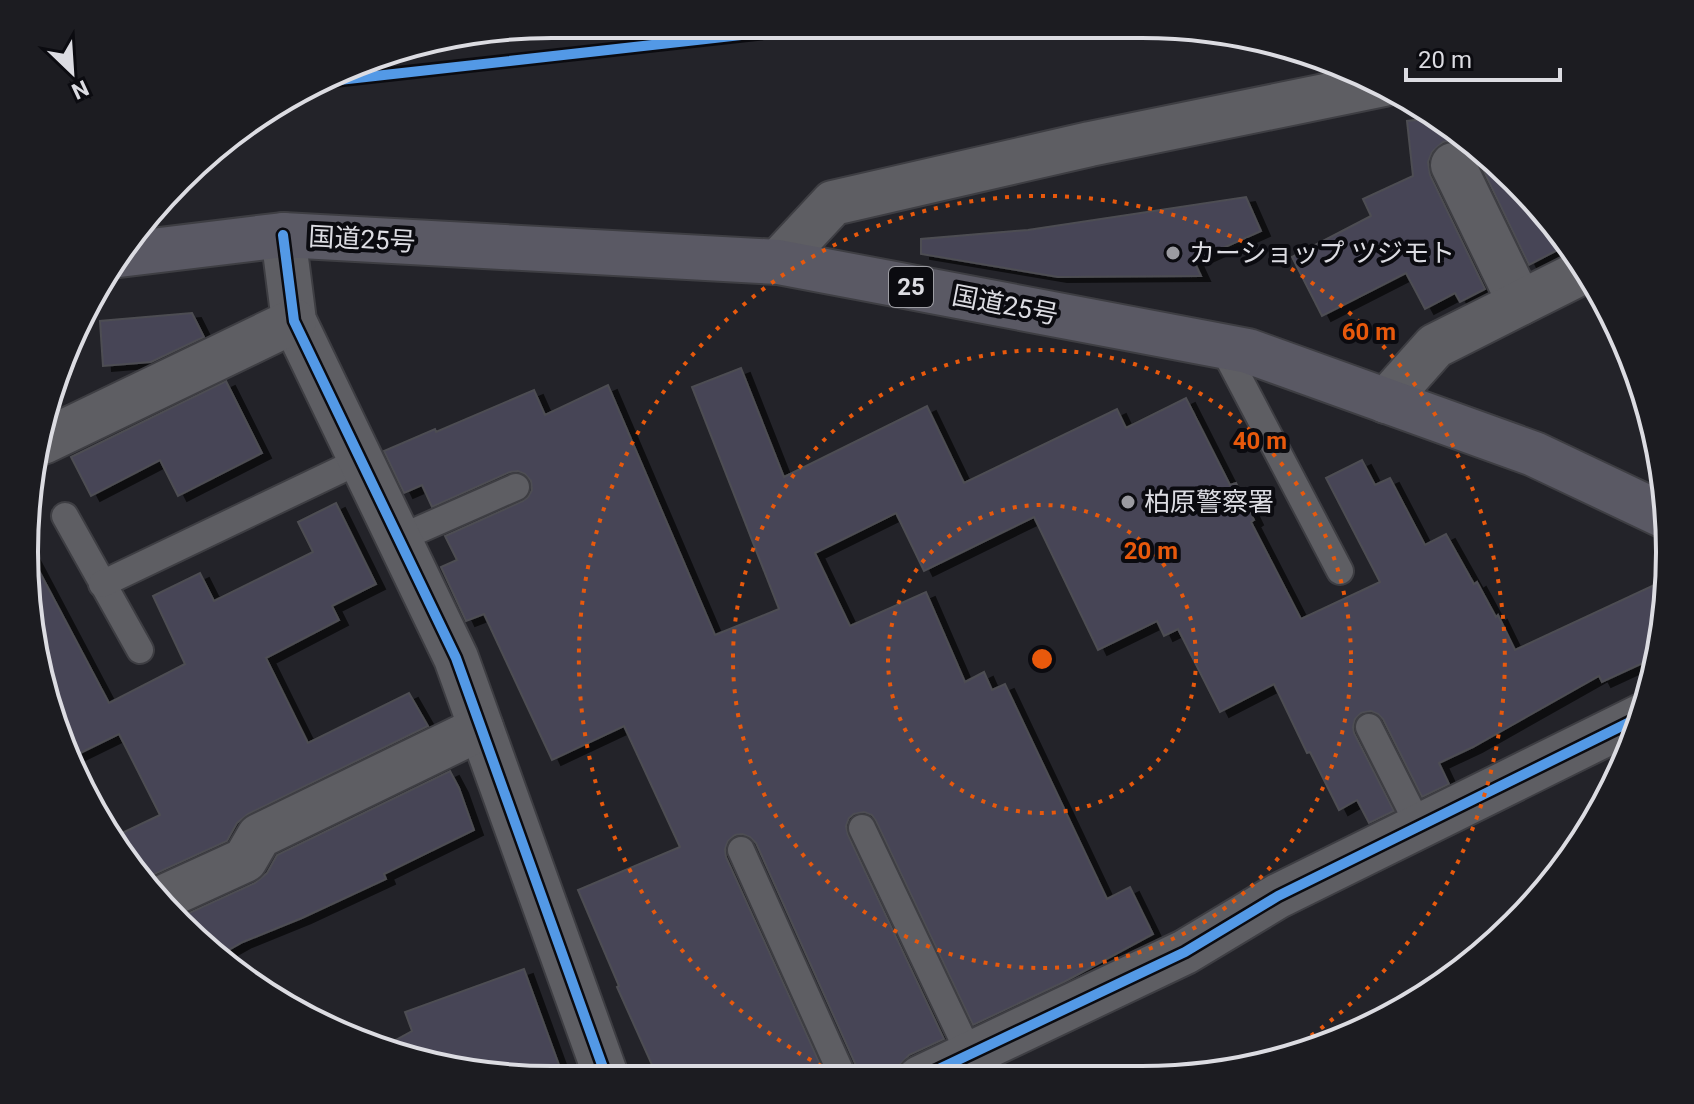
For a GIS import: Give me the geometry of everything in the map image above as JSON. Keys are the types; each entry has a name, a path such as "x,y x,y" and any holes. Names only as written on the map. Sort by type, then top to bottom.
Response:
{"highway":[{"name":"国道25号","path":"134,253 283,235 778,262 1248,351 1534,454 1654,511"}],"street":[{"path":"778,262 833,203 1090,144 1363,88"},
{"path":"1453,165 1520,303"},
{"path":"283,235 294,321 456,658 602,1066"},
{"path":"1386,401 1435,346 1575,276"},
{"path":"51,438 294,321"},
{"path":"946,1066 1185,952 1278,896 1626,724"},
{"path":"169,895 245,860 259,836 481,728"}],"lane":[{"path":"1222,346 1340,571"},
{"path":"102,584 361,460"},
{"path":"398,539 516,487"},
{"path":"65,516 140,650"},
{"path":"1369,727 1419,826"},
{"path":"862,828 970,1055"},
{"path":"741,850 838,1066"}],"building":[{"path":"1419,120 1451,141 1443,142 1432,152 1428,162 1430,175 1485,289 1460,302 1455,293 1425,309 1406,273 1322,316 1292,257 1371,216 1363,199 1413,176 1407,121"},
{"path":"1481,166 1528,213 1558,250 1529,265"},
{"path":"1246,197 1261,231 1194,261 1201,276 1058,277 921,254 921,239 1028,230"},
{"path":"192,313 204,337 151,362 103,366 100,321"},
{"path":"741,368 784,477 927,406 964,483 1117,409 1126,428 1186,398 1230,485 1236,483 1254,520 1251,522 1301,619 1380,582 1326,478 1362,460 1375,485 1390,478 1425,545 1446,534 1474,584 1477,582 1496,617 1498,615 1515,650 1655,585 1643,663 1602,682 1599,676 1439,763 1449,784 1422,797 1383,719 1371,711 1361,713 1355,719 1354,733 1394,811 1369,823 1357,800 1339,810 1274,684 1220,712 1178,629 1164,636 1157,621 1098,650 1034,517 924,571 896,513 815,553 850,626 926,592 965,682 984,672 992,690 1005,684 1107,899 1130,887 1153,934 1064,982 973,1025 876,821 864,812 854,814 846,826 848,835 944,1039 909,1055 899,1066 856,1066 756,843 750,837 735,835 728,841 726,857 821,1066 653,1066 578,890 680,847 624,726 552,760 484,614 466,621 441,567 457,560 445,536 523,501 532,490 531,481 518,471 510,472 432,507 422,485 404,493 384,451 534,390 545,415 608,385 715,635 779,609 692,387"},
{"path":"226,381 262,453 178,496 160,460 91,496 71,457"},
{"path":"336,503 376,584 332,606 339,620 266,658 308,743 409,693 428,726 248,814 237,823 227,841 152,875 122,833 160,815 119,734 79,754 65,717 48,652 39,570 109,703 185,664 153,596 200,573 214,601 313,552 298,522"},
{"path":"450,771 474,830 384,874 386,879 228,950 188,914 255,883 267,873 277,855"},
{"path":"524,969 559,1066 485,1062 394,1041 412,1031 405,1012"}],"cycle path":[{"path":"352,79 715,38"},
{"path":"283,235 294,321 456,658 602,1066"},
{"path":"945,1066 1185,952 1278,896 1627,724"}],"place":[{"name":"カーショップ ツジモト","path":"1173,253"},
{"name":"柏原警察署","path":"1128,502"}]}
